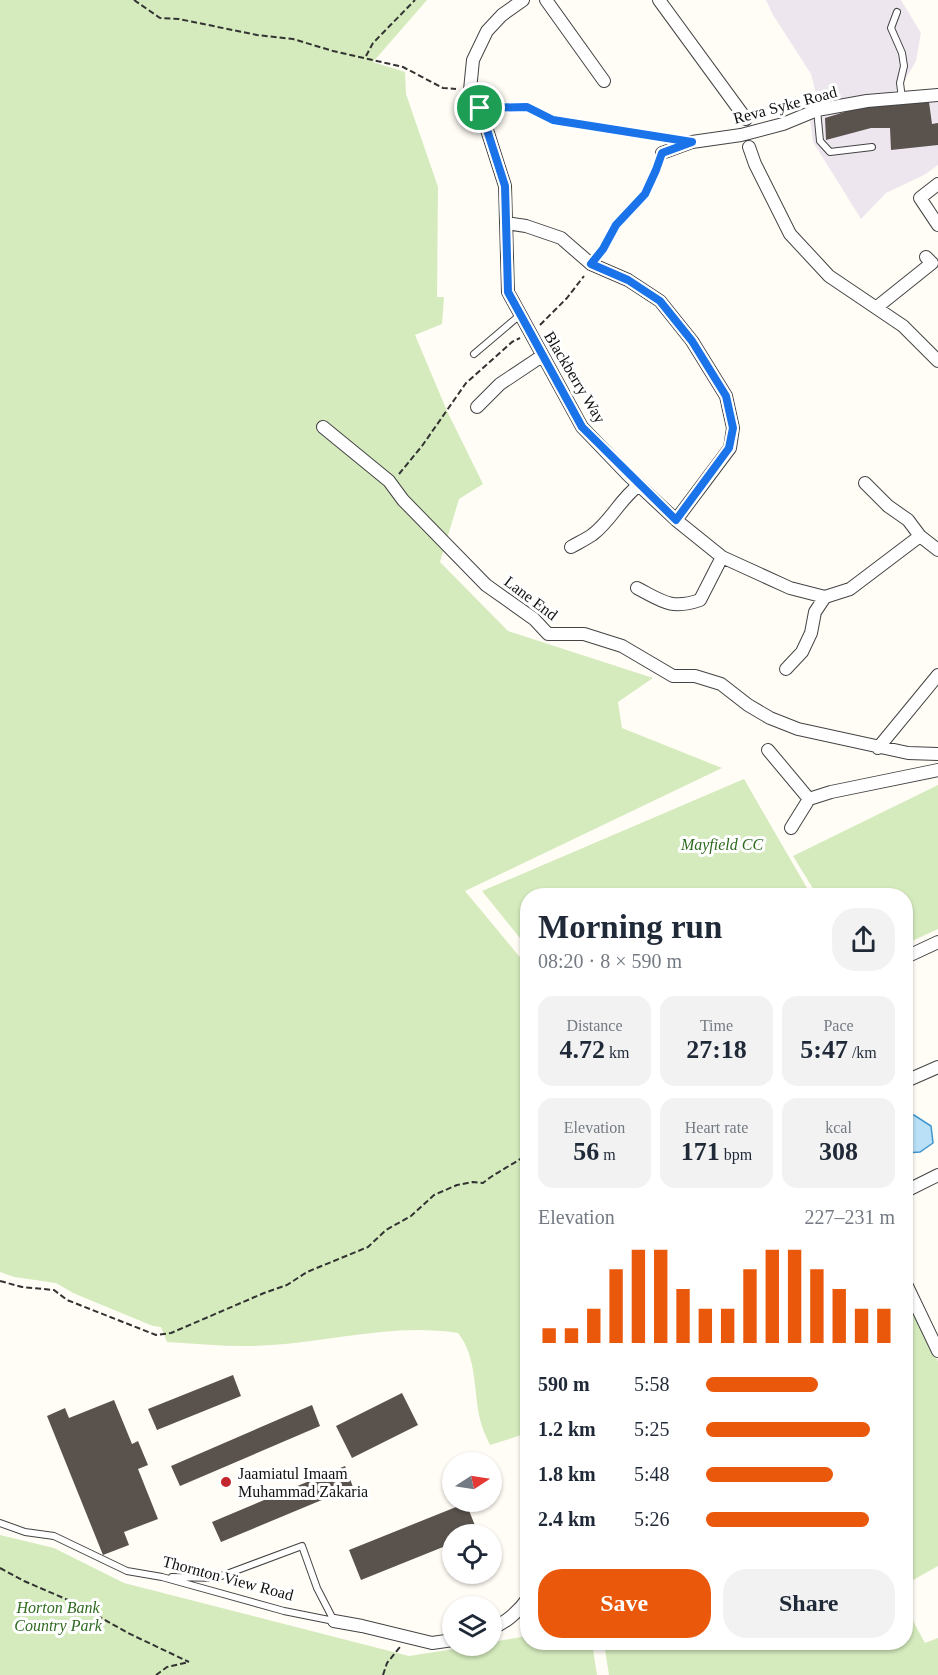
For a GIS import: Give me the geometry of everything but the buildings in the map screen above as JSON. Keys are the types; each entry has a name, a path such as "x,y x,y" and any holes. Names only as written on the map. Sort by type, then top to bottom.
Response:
{"street":[{"path":"470,90 473,60 487,31 502,15 523,0"},
{"path":"546,0 604,81"},
{"path":"659,0 746,119"},
{"name":"Blackberry Way","path":"470,90 480,108 505,186 508,292 582,427 676,520 722,557 790,588 825,597"},
{"name":"Reva Syke Road","path":"662,153 674,143 741,135 783,124 817,110 867,101 938,95"},
{"path":"749,147 755,164 790,234 829,276 903,326 938,361"},
{"path":"938,184 920,198 938,225"},
{"path":"506,223 526,226 561,238 591,264 628,280 660,301 692,341 726,396 733,428 729,448 676,520"},
{"path":"877,308 932,263 926,257"},
{"path":"477,407 500,384 542,356"},
{"name":"Lane End","path":"323,427 389,481 403,500 486,585 534,619 548,634 584,633 622,646 673,676 695,676 721,684 748,705 789,726 878,748 908,753 938,754"},
{"path":"865,483 888,506 908,520 921,536 938,550"},
{"path":"571,547 593,534 620,502 639,485"},
{"path":"786,669 802,652 811,633 815,612 825,597 850,589 921,536"},
{"path":"637,588 669,605 683,606 700,600 722,557"},
{"path":"878,748 938,675"},
{"path":"768,750 809,799"},
{"path":"791,828 809,799 831,792 938,771"},
{"path":"913,953 938,942"},
{"path":"913,1078 938,1067"},
{"path":"913,1188 938,1175"},
{"path":"913,1299 938,1351"},
{"path":"502,1624 520,1608"},
{"name":"Thornton View Road","path":"334,1622 362,1626 432,1643 442,1642"}],"lane":[{"path":"897,12 891,28 903,53 904,66 900,83 902,98"},
{"path":"817,110 820,141 830,152 872,147"},
{"path":"474,354 520,315"},
{"name":"Thornton View Road","path":"0,1523 25,1532 54,1536 127,1571 162,1576 284,1611 334,1622"},
{"path":"162,1576 216,1578 302,1546 317,1588 334,1622"}],"path":[{"path":"134,0 160,18 179,19 257,35 293,39 403,67 443,88 470,90"},
{"path":"365,57 373,43 415,0"},
{"path":"480,108 527,107 553,120 674,143"},
{"path":"389,481 392,483 466,383 512,342 540,325 567,298 590,270 591,264 603,249 616,225 645,194 662,153"},
{"path":"0,1281 22,1287 54,1290 67,1300 138,1329 156,1335 171,1334 288,1285 307,1272 368,1248 386,1230 411,1216 434,1195 458,1185 483,1183 494,1173 506,1169 520,1159"},
{"path":"0,1568 75,1603 128,1633 189,1662 167,1667 156,1675"},
{"path":"383,1675 387,1663 409,1638"}],"shaded area":[{"path":"766,0 901,0 921,33 916,61 900,89 884,94 818,102 811,74 773,15"},
{"path":"938,101 938,165 924,175 886,193 861,219 813,142 810,120 864,106"}],"green space":[{"path":"0,0 427,0 373,62 405,72 406,94 438,187 437,297 444,297 442,324 415,335 447,411 483,484 459,499 440,562 508,631 653,678 618,702 622,728 722,768 465,891 520,957 520,1436 490,1445 481,1423 469,1354 458,1333 434,1330 388,1331 259,1346 167,1342 161,1327 153,1326 73,1293 56,1283 14,1277 0,1272"},
{"name":"Mayfield CC","path":"744,779 807,888 520,888 520,938 482,891"},
{"path":"938,785 938,929 913,941 913,888 813,888 793,856"},
{"path":"913,1312 938,1361 938,1566 913,1580"},
{"name":"Horton Bank Country Park","path":"0,1535 54,1548 124,1583 409,1656 442,1651 442,1656 502,1656 502,1640 520,1637 520,1650 593,1650 597,1675 0,1675"},
{"path":"913,1621 925,1643 938,1638 938,1675 609,1675 605,1650 913,1650"}],"water":[{"path":"913,1115 931,1126 933,1143 920,1152 913,1152"}],"place":[{"name":"Jaamiatul Imaam Muhammad Zakaria","path":"226,1482"}],"route":[{"path":"527,107 553,120 692,142 662,153 645,194 616,225 603,249 591,264 628,280 660,301 692,341 726,396 733,428 729,448 676,520 582,427 508,292 505,186 480,108 527,107"}]}
